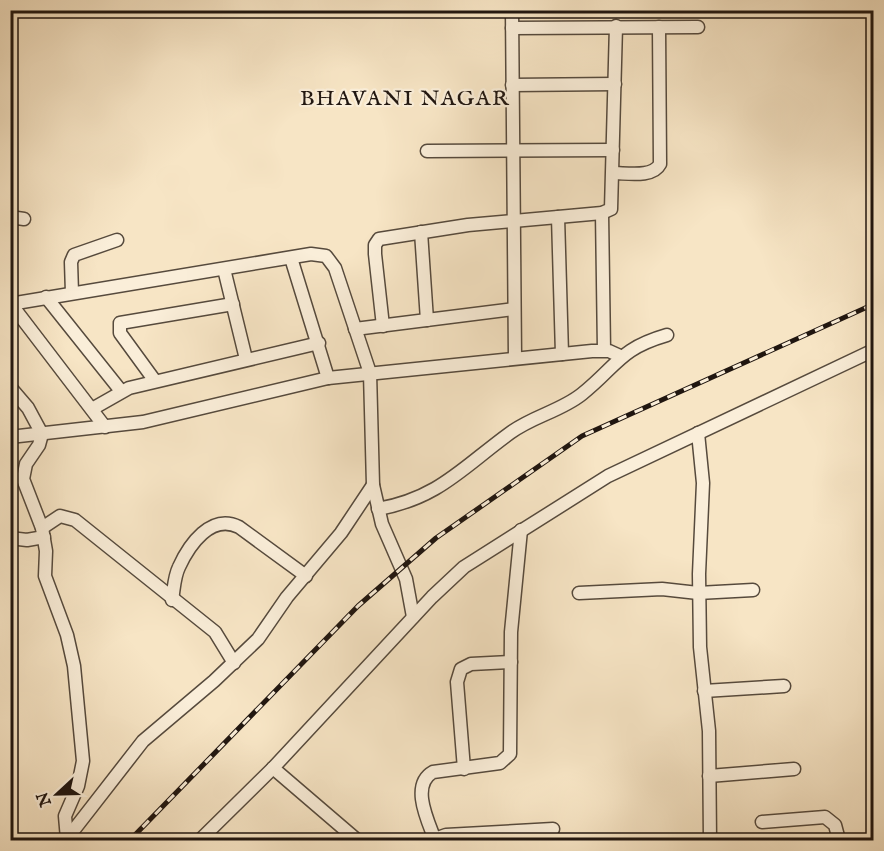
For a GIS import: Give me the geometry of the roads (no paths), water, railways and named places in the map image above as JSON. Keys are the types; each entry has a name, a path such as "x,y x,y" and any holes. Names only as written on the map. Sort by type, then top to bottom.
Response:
{"street":[{"path":"512,10 515,358"},
{"path":"383,326 375,244 383,237 513,220 602,213 611,209 613,205 616,26"},
{"path":"613,173 650,172 660,164 659,27"},
{"path":"512,28 699,27"},
{"path":"512,85 615,84"},
{"path":"427,151 614,150"},
{"path":"602,213 604,350"},
{"path":"10,217 24,219"},
{"path":"558,217 562,354"},
{"path":"421,232 427,320"},
{"path":"72,293 71,262 74,255 117,240"},
{"path":"105,427 11,304 317,254 329,258 335,268 370,373 373,485 389,543 404,572 413,617"},
{"path":"291,258 328,378"},
{"path":"224,269 246,359"},
{"path":"46,297 121,391"},
{"path":"155,381 120,333 120,323 233,304"},
{"path":"355,329 514,309"},
{"path":"378,508 411,502 438,488 476,462 511,432 568,404 584,392 620,356 633,347 667,335"},
{"path":"92,409 121,391 155,381 319,343"},
{"path":"10,437 105,427 174,416 328,378 604,350 620,356"},
{"path":"200,840 273,768 413,617 464,567 608,476 873,350"},
{"path":"10,387 28,408 42,434 39,444 26,464 23,479 43,532 45,576 67,635 74,666 83,772 65,816 66,840"},
{"path":"698,433 703,483 698,593 709,776 710,840"},
{"path":"66,840 143,741 234,663 258,639 275,613 341,533 373,485"},
{"path":"10,538 27,540 43,532 60,516 75,520 172,600 215,632 234,663"},
{"path":"172,600 175,578 184,558 200,535 211,526 219,524 232,524 239,527 306,576"},
{"path":"521,530 511,632 510,754 500,764 434,772 422,781 422,794 435,840 446,834 554,829"},
{"path":"579,593 662,589 698,593 753,590"},
{"path":"464,769 457,682 461,669 471,664 511,662"},
{"path":"704,691 784,686"},
{"path":"273,768 357,840"},
{"path":"709,776 794,769"},
{"path":"762,822 825,817 835,825 839,840"}],"railway":[{"path":"130,840 358,606 436,538 582,436 874,304"}],"district":[{"name":"BHAVANI NAGAR","path":"405,97"}]}
